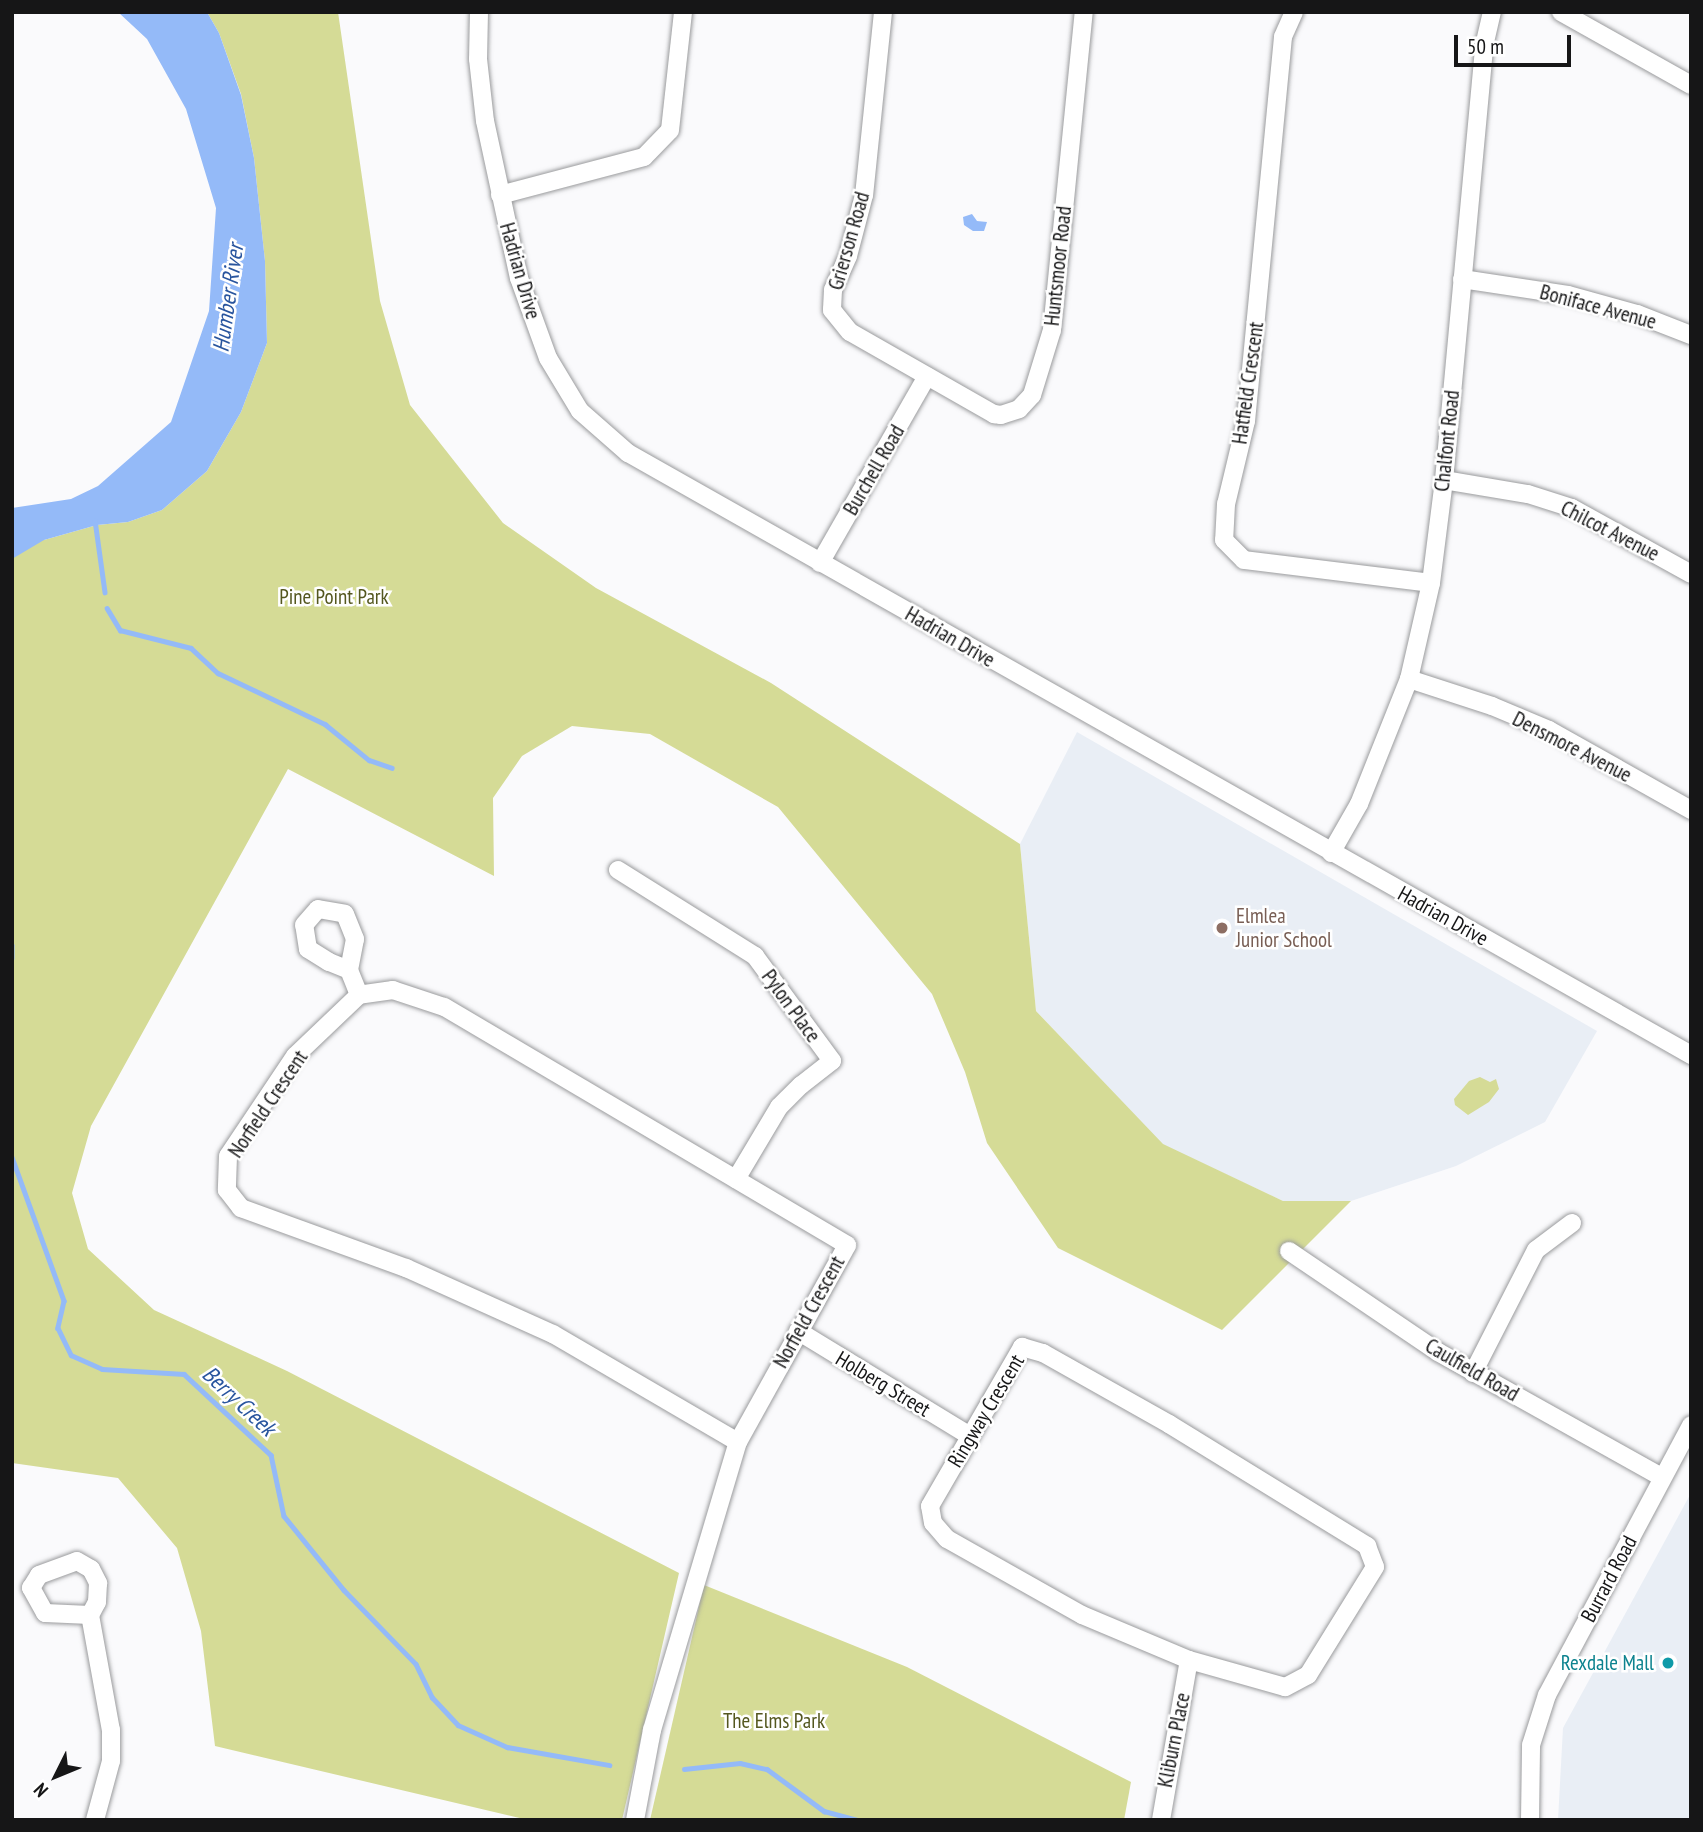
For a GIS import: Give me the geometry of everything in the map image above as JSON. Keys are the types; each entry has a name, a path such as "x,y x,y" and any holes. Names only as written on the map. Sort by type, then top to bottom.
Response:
{"street":[{"name":"Hadrian Drive","path":"479,12 478,59 485,121 523,290 548,358 580,411 628,453 1691,1055"},
{"path":"500,195 645,157 670,130 683,12"},
{"name":"Grierson Road","path":"883,12 864,194 848,256 833,290 832,310 850,332 927,376"},
{"name":"Huntsmoor Road","path":"927,376 994,414 1009,414 1019,410 1032,395 1052,330 1084,12"},
{"name":"Hatfield Crescent","path":"1294,12 1283,37 1246,421 1226,505 1224,540 1244,560 1431,583"},
{"name":"Chalfont Road","path":"1331,853 1359,804 1409,679 1431,583 1444,480 1485,42 1492,12"},
{"path":"1561,12 1691,85"},
{"name":"Boniface Avenue","path":"1462,279 1568,295 1637,314 1691,335"},
{"name":"Burchell Road","path":"820,563 927,376"},
{"name":"Chilcot Avenue","path":"1444,480 1528,494 1572,508 1691,574"},
{"name":"Densmore Avenue","path":"1409,679 1492,706 1549,730 1691,810"},
{"name":"Pylon Place","path":"618,870 755,956 832,1062 801,1084 779,1107 736,1179"},
{"path":"349,970 359,995"},
{"name":"Norfield Crescent","path":"635,1820 652,1730 738,1442 797,1331 847,1245 444,1007 393,990 359,995 295,1056 228,1156 227,1190 241,1208 406,1268 553,1334 738,1442"},
{"path":"1474,1373 1536,1250 1572,1223"},
{"name":"Caulfield Road","path":"1289,1251 1474,1373 1662,1477"},
{"name":"Holberg Street","path":"797,1331 970,1436"},
{"name":"Ringway Crescent","path":"1022,1347 1043,1353 1180,1430 1367,1546 1375,1567 1308,1675 1285,1687 1189,1660 1082,1615 947,1539 933,1523 930,1506 970,1436 1022,1347"},
{"name":"Burrard Road","path":"1530,1820 1531,1745 1547,1695 1691,1425"},
{"path":"90,1615 111,1730 111,1760 95,1820"},
{"name":"Kliburn Place","path":"1161,1820 1189,1660"}],"shaded area":[{"name":"Elmlea Junior School","path":"1077,732 1597,1031 1545,1122 1456,1166 1351,1201 1283,1201 1163,1145 1036,1011 1020,844"},
{"path":"1691,1493 1691,1820 1558,1820 1563,1728"}],"green space":[{"name":"Pine Point Park","path":"207,12 338,12 380,301 410,405 503,523 596,588 771,683 1020,844 1036,1011 1163,1144 1283,1201 1351,1201 1222,1330 1058,1248 987,1143 965,1072 932,994 778,807 650,734 572,726 522,756 493,798 494,876 288,769 91,1126 72,1193 88,1249 154,1310 287,1371 679,1573 622,1820 528,1820 215,1746 201,1631 177,1548 118,1478 12,1463 12,514 44,540 97,525 128,522 162,510 207,471 241,412 267,343 265,261 254,158 241,94 219,33"},
{"path":"1480,1077 1490,1082 1496,1079 1499,1089 1489,1102 1468,1115 1455,1105 1454,1099 1469,1081"},
{"name":"The Elms Park","path":"704,1585 907,1667 1131,1782 1124,1820 650,1820"}],"water":[{"name":"Humber River","path":"118,12 207,12 219,33 241,95 254,158 265,261 267,343 241,412 207,471 162,510 128,522 97,525 44,540 12,559 12,508 71,499 98,486 171,422 209,311 216,208 186,109 147,39"},
{"path":"972,214 977,221 987,222 984,231 973,231 964,225 963,217"}],"waterway":[{"path":"95,520 105,592"},
{"path":"107,608 120,630 191,648 218,673 325,724 369,760 392,768"},
{"name":"Berry Creek","path":"12,945 12,958"},
{"name":"Berry Creek","path":"12,1157 64,1301 58,1328 71,1355 102,1369 184,1374 271,1455 284,1516 344,1590 416,1664 432,1697 458,1725 507,1747 609,1765"},
{"name":"Berry Creek","path":"684,1769 740,1763 767,1769 824,1811 857,1820"}],"place":[{"name":"Elmlea Junior School","path":"1222,928"},
{"name":"Rexdale Mall","path":"1668,1663"}]}
